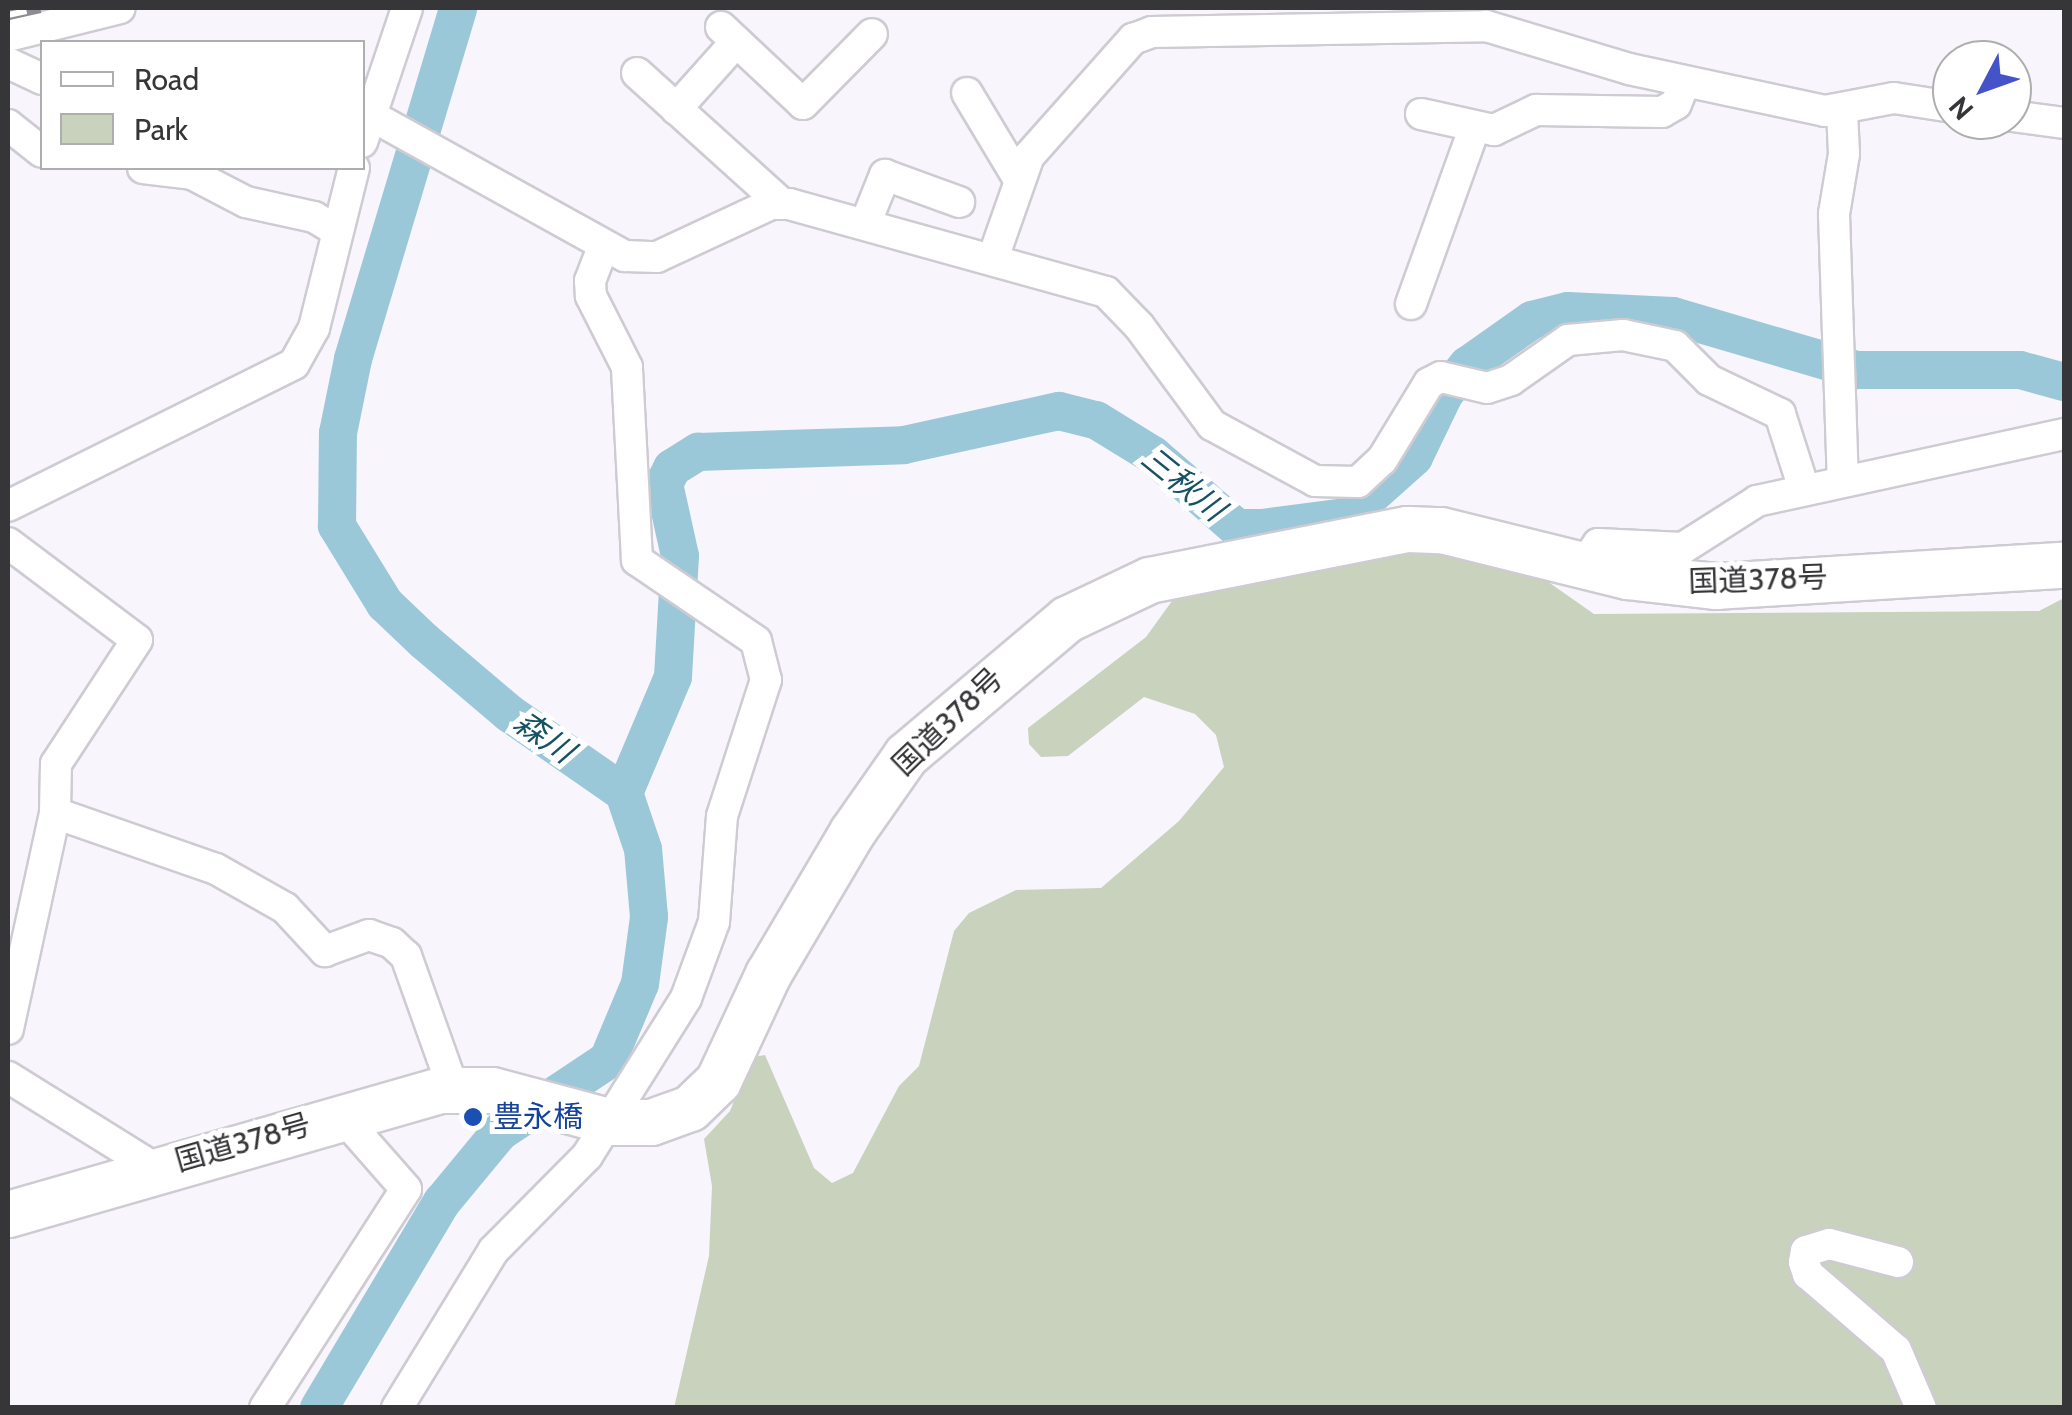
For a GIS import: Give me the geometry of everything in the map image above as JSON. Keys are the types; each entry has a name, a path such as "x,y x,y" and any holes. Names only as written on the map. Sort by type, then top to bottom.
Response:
{"highway":[{"name":"国道378号","path":"8,1214 341,1115 473,1090 596,1118 670,1118 718,1082 768,974 852,832 906,756 950,712 1092,603 1184,571 1406,529 1454,533 1582,567 1716,586 2064,565"}],"street":[{"path":"8,36 120,8"},
{"path":"407,8 374,128 425,146 625,256 657,256 782,204"},
{"path":"993,258 1018,178 1029,156 1133,38 1152,32 1486,26 1685,82 1842,111 1867,99 1894,98 1932,104"},
{"path":"676,108 728,35 802,104 872,34"},
{"path":"8,62 40,78"},
{"path":"637,73 782,204 866,222 931,246 993,258 1106,292 1140,326 1212,424 1315,481 1358,482 1382,460 1429,383 1442,377 1487,388 1511,380 1568,340 1623,335 1675,346 1709,380 1780,414 1804,489"},
{"path":"1421,114 1448,116 1474,130 1494,130 1536,110 1662,112 1676,104 1685,82"},
{"path":"967,93 1018,178"},
{"path":"1842,111 1844,154 1834,214 1834,348 1843,480"},
{"path":"2032,119 2064,123"},
{"path":"8,126 40,150"},
{"path":"1411,304 1474,130"},
{"path":"159,170 192,174 246,202 314,217 337,231"},
{"path":"8,506 294,364 314,328 353,170"},
{"path":"866,222 885,176 959,202"},
{"path":"397,1408 494,1250 686,998 714,922 722,816 767,669 756,640 665,585 637,560 633,547 627,367 591,296 604,247"},
{"path":"1582,567 1598,544 1683,548 1734,512 1804,489 2064,434"},
{"path":"8,542 137,640 60,754 55,813 8,1028"},
{"path":"55,813 216,869 285,908 325,952 369,935 392,942 406,956 473,1090"},
{"path":"8,1076 154,1168"},
{"path":"265,1408 406,1190 341,1115"},
{"path":"1898,1262 1829,1244 1806,1251 1804,1262 1808,1274 1896,1350 1921,1408"}],"green space":[{"path":"1412,545 1510,565 1544,579 1594,614 2039,611 2064,598 2064,1407 674,1408 709,1256 712,1186 704,1139 730,1111 752,1057 765,1055 814,1168 832,1183 853,1173 899,1086 919,1066 954,931 969,913 1016,890 1101,888 1179,821 1224,767 1216,735 1195,714 1144,697 1068,756 1041,757 1029,744 1028,728 1146,637 1172,601 1196,588"}],"waterway":[{"name":"森川","path":"319,1408 442,1202 500,1132 608,1060 640,984 649,917 643,849 624,793 509,713 424,641 385,604 337,526 338,433 353,359 458,8"},
{"name":"三秋川","path":"624,793 673,677 680,556 664,484 672,468 698,452 904,445 1059,411 1096,420 1153,455 1237,528 1262,528 1347,517 1414,457 1445,393 1468,365 1532,320 1568,311 1673,316 1857,370 2020,370 2064,382"}],"railway":[{"path":"8,15 40,8"}],"place":[{"name":"豊永橋","path":"473,1117"}]}
